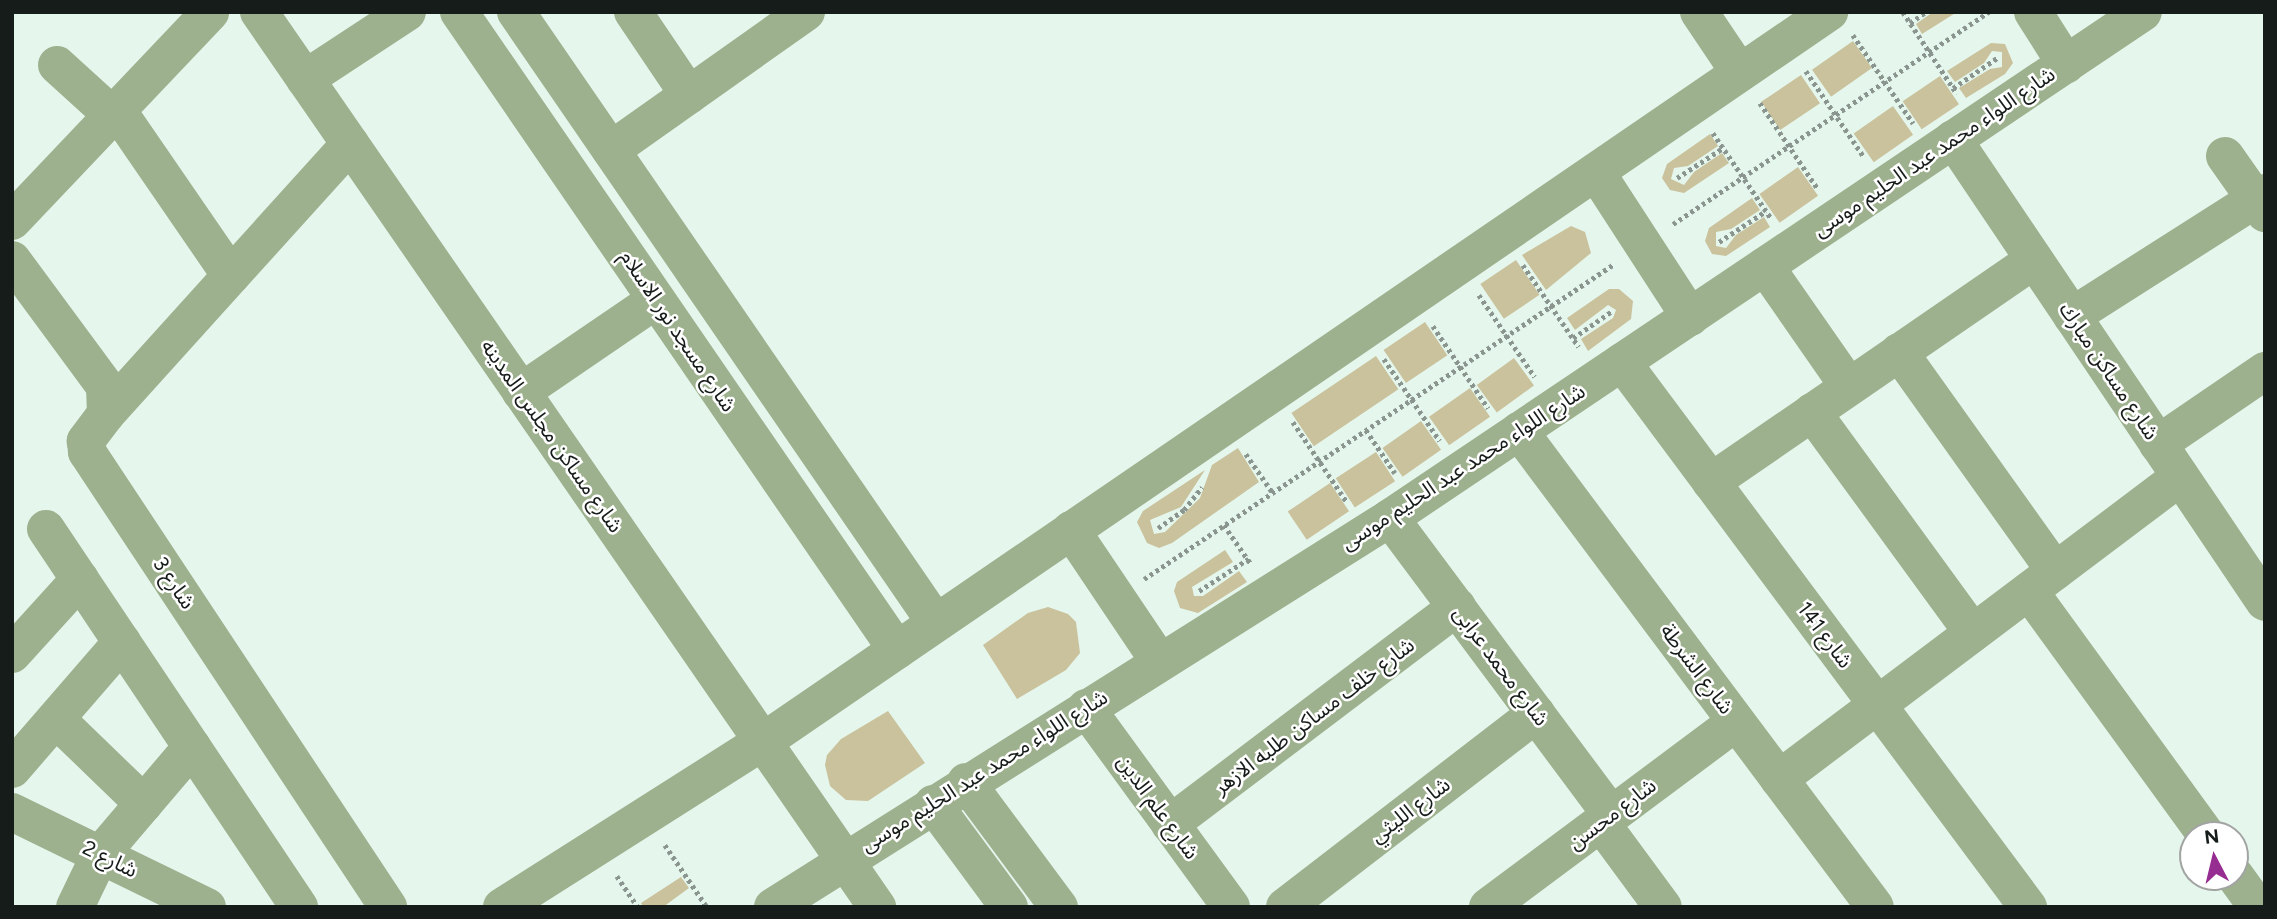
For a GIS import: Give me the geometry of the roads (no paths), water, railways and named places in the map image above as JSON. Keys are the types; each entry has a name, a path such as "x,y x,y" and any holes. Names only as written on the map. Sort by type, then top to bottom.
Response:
{"street":[{"path":"12,221 210,12"},
{"name":"شارع مساكن مجلس المدينه","path":"258,12 877,907"},
{"path":"305,79 407,12"},
{"name":"شارع مسجد نور الاسلام","path":"458,12 897,650"},
{"path":"516,12 936,623"},
{"path":"633,12 689,95"},
{"path":"611,150 689,95 759,26 806,12"},
{"path":"1699,12 1740,73"},
{"path":"2033,12 2066,64"},
{"name":"شارع اللواء محمد عبد الحليم موسى","path":"773,907 966,782 1390,517 2143,12"},
{"path":"502,907 764,741 1786,42 1840,22"},
{"path":"57,65 114,113 231,276"},
{"name":"شارع مساكن مبارك","path":"1954,139 2180,477 2261,588"},
{"name":"شارع 3","path":"350,144 106,414 86,441 87,452 388,907"},
{"path":"2072,316 2261,202 2225,156"},
{"path":"1596,172 1690,317"},
{"path":"1778,257 1849,387"},
{"path":"12,260 105,386 106,414"},
{"path":"1711,482 2034,260"},
{"path":"521,392 656,300"},
{"path":"1899,352 2197,821"},
{"name":"شارع 141","path":"1611,370 1711,482 2028,907"},
{"path":"2158,444 2265,371"},
{"path":"1812,412 1973,633"},
{"name":"شارع الشرطة","path":"1514,435 1875,907"},
{"path":"1779,779 2180,477"},
{"name":"شارع محمد عرابى","path":"1390,517 1536,714 1664,907"},
{"path":"46,529 299,907"},
{"path":"1071,530 1159,662"},
{"path":"12,654 80,579"},
{"name":"شارع خلف مساكن طلبه الازهر","path":"1170,824 1457,607"},
{"path":"12,769 122,642"},
{"name":"شارع علم الدين","path":"1086,708 1231,907"},
{"name":"شارع الليثي","path":"1284,907 1536,714"},
{"path":"56,719 144,804"},
{"name":"شارع محسن","path":"1488,907 1736,722"},
{"path":"75,907 100,855 192,747"},
{"path":"966,782 1059,907"},
{"path":"933,804 1009,907"},
{"name":"شارع 2","path":"12,812 207,907"}]}
